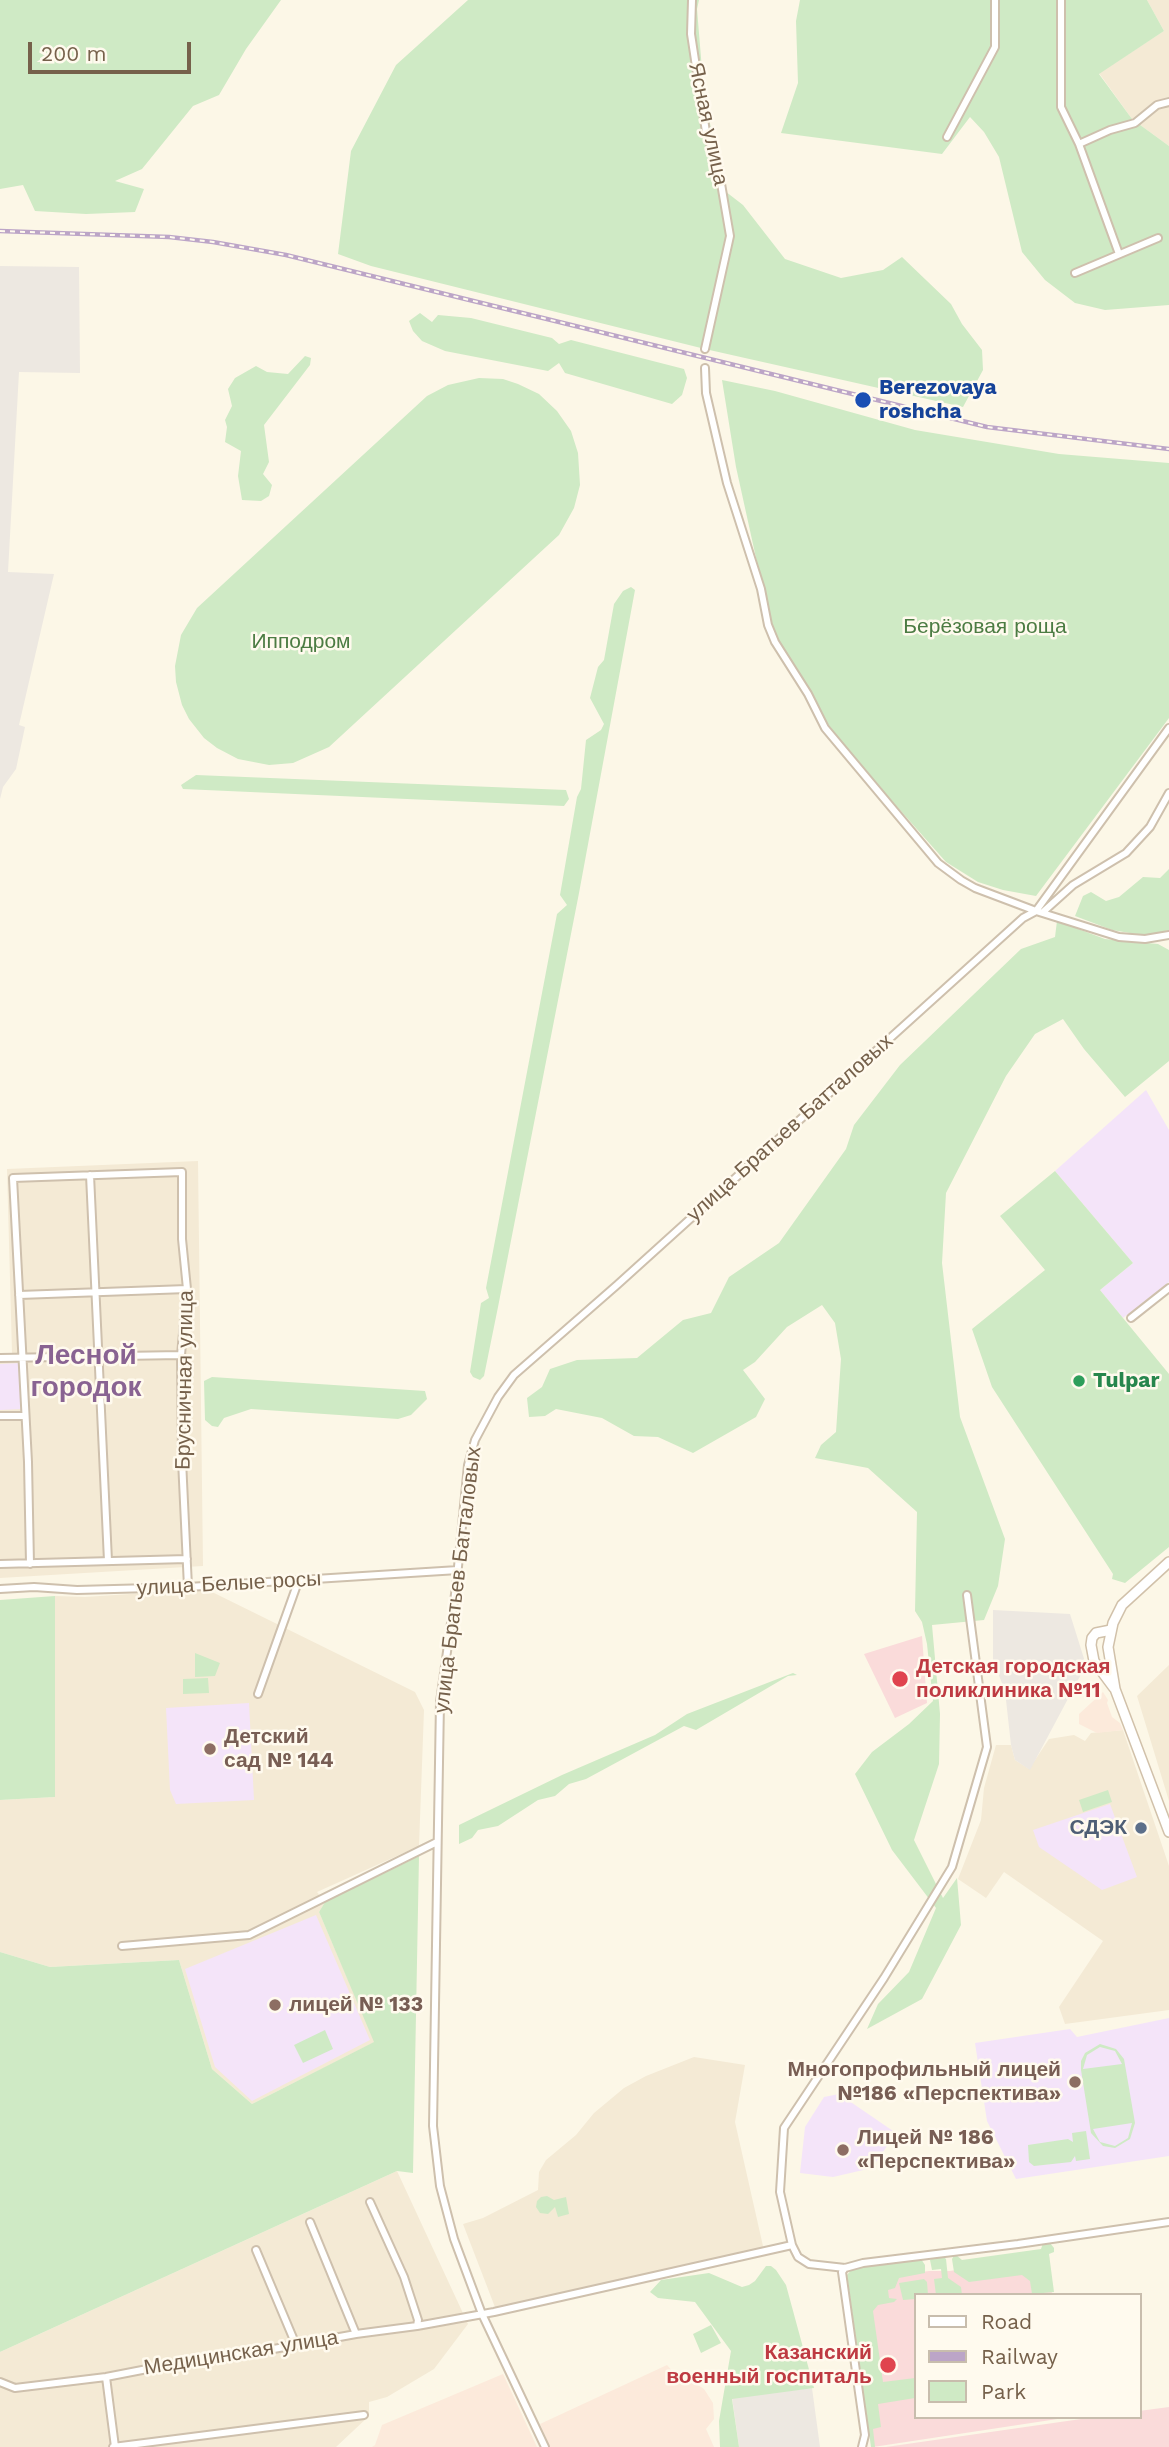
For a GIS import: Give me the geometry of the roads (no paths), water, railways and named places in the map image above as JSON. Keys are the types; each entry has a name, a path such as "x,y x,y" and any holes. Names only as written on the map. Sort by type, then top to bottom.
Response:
{"street":[{"name":"Ясная улица","path":"692,0 692,41 706,132 718,166 730,236 705,349"},
{"path":"947,137 995,47 995,0"},
{"path":"1061,0 1061,107 1079,144 1119,254"},
{"path":"1079,144 1110,130 1135,123 1157,105 1169,102"},
{"path":"1075,273 1158,238"},
{"path":"705,368 706,393 727,483 761,589 768,625 775,642 808,694 825,728 938,863 975,888 1119,937 1145,939 1169,934"},
{"name":"улица Братьев Батталовых","path":"545,2447 482,2314 454,2239 435,2156 433,2102 440,1702 458,1570 468,1465 475,1440 498,1397 514,1375 1023,918 1040,911 1169,728"},
{"path":"1040,911 1073,885 1126,853 1150,827 1169,793"},
{"name":"Брусничная улица","path":"90,1175 182,1172 187,1289 181,1355 182,1460 188,1587"},
{"path":"30,1564 26,1416 13,1178 90,1175 108,1561"},
{"path":"1131,1318 1169,1288"},
{"path":"19,1295 187,1289"},
{"path":"0,1358 181,1355"},
{"path":"0,1416 26,1416"},
{"path":"0,1564 187,1559"},
{"path":"1169,1562 1122,1605 1111,1630 1108,1647 1115,1689 1169,1832"},
{"name":"улица Белые росы","path":"0,1589 188,1587 458,1570"},
{"path":"258,1694 298,1582"},
{"path":"967,1595 987,1747 952,1867 884,1978 784,2127 780,2192 792,2245 798,2257 809,2264 845,2267 1169,2222"},
{"path":"1111,1630 1096,1633 1092,1637 1091,1645 1094,1661 1115,1689"},
{"path":"122,1947 249,1935 438,1842"},
{"path":"370,2202 404,2277 418,2326"},
{"path":"310,2222 356,2334"},
{"name":"Медицинская улица","path":"0,2382 15,2388 106,2376 418,2326 792,2245"},
{"path":"256,2250 296,2345"},
{"path":"845,2267 842,2276 865,2435 862,2447"},
{"path":"106,2376 114,2447 364,2415"}],"railway":[{"path":"0,231 169,237 286,255 987,427 1169,449"}],"place":[{"name":"Berezovaya roshcha","path":"863,400"},
{"name":"Tulpar","path":"1079,1381"},
{"name":"Детская городская поликлиника №11","path":"900,1679"},
{"name":"Детский сад № 144","path":"210,1749"},
{"name":"СДЭК","path":"1141,1828"},
{"name":"лицей № 133","path":"275,2005"},
{"name":"Многопрофильный лицей №186 «Перспектива»","path":"1075,2082"},
{"name":"Лицей № 186 «Перспектива»","path":"843,2150"},
{"name":"Казанский военный госпиталь","path":"888,2365"}],"district":[{"name":"Лесной городок","path":"86,1372"}],"park label":[{"name":"Берёзовая роща","path":"985,627"},
{"name":"Ипподром","path":"301,642"}]}
